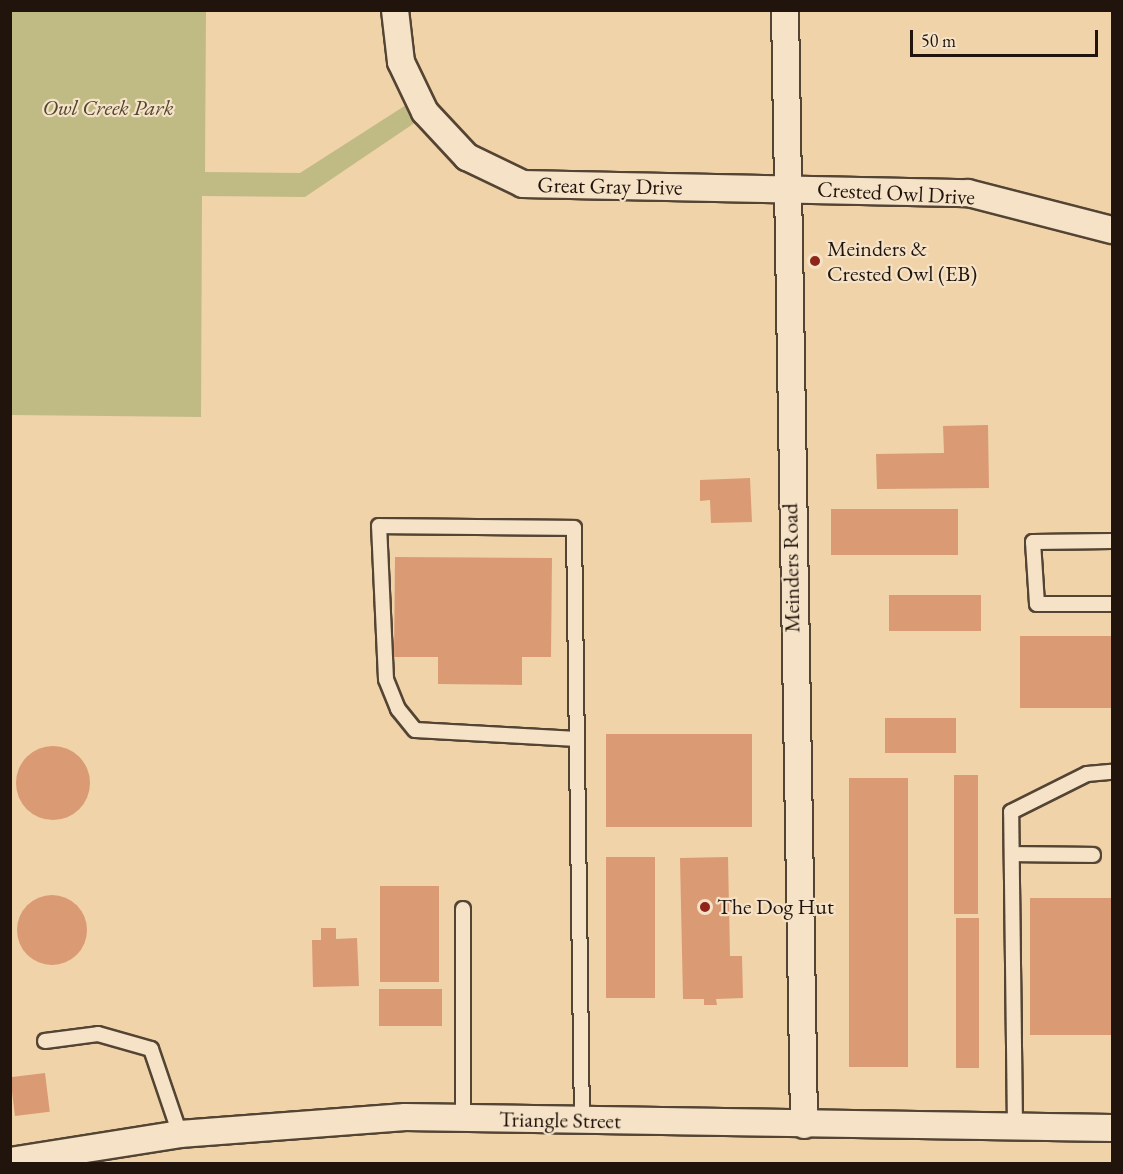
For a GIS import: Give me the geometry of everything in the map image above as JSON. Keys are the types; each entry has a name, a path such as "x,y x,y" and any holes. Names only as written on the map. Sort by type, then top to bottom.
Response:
{"street":[{"name":"Great Gray Drive","path":"395,10 401,62 424,112 467,157 502,176 557,187 784,188"},
{"name":"Meinders Road","path":"785,10 784,188 804,1125"},
{"name":"Crested Owl Drive","path":"784,188 968,193 1113,230"},
{"name":"Triangle Street","path":"10,1161 180,1134 309,1120 463,1118 1113,1128"}],"lane":[{"path":"577,740 415,730 398,709 386,679 379,526 574,528 577,740 582,1120"},
{"path":"1113,541 1033,542 1037,604 1113,604"},
{"path":"1015,1127 1011,812 1088,774 1113,772"},
{"path":"1012,854 1093,855"},
{"path":"463,909 463,1118"},
{"path":"45,1041 98,1034 152,1048 180,1134"}],"green space":[{"name":"Owl Creek Park","path":"11,10 206,11 205,172 300,173 406,105 416,122 305,197 202,196 201,417 11,415"}],"building":[{"path":"988,425 989,488 877,489 876,454 944,453 943,426"},
{"path":"750,478 752,522 711,523 710,500 700,501 700,480"},
{"path":"831,509 958,509 958,555 831,555"},
{"path":"395,557 552,558 551,657 522,657 522,685 438,684 438,657 394,657"},
{"path":"889,595 981,595 981,631 889,631"},
{"path":"1020,636 1112,636 1112,708 1020,708"},
{"path":"885,718 956,718 956,753 885,753"},
{"path":"606,734 752,734 752,827 606,827"},
{"path":"53,746 67,749 79,757 87,769 90,783 87,797 79,809 67,817 53,820 39,817 27,809 19,797 16,783 19,769 27,757 39,749"},
{"path":"954,775 978,775 978,914 954,914"},
{"path":"849,778 908,778 908,1067 849,1067"},
{"path":"606,857 655,857 655,998 606,998"},
{"name":"The Dog Hut","path":"728,857 730,956 742,956 743,998 716,999 717,1005 704,1005 704,999 683,999 680,858"},
{"path":"380,886 439,886 439,982 380,982"},
{"path":"45,895 59,895 72,901 81,910 87,923 85,943 77,955 59,965 45,965 32,959 23,950 17,937 17,923 23,910 32,901"},
{"path":"1030,898 1112,898 1112,1035 1030,1035"},
{"path":"956,918 979,918 979,1068 956,1068"},
{"path":"321,928 336,928 336,939 357,938 359,986 313,987 312,940 321,940"},
{"path":"379,989 442,989 442,1026 379,1026"},
{"path":"45,1073 50,1112 15,1116 10,1077"}],"place":[{"name":"Meinders & Crested Owl (EB)","path":"815,261"},
{"name":"The Dog Hut","path":"705,907"}]}
